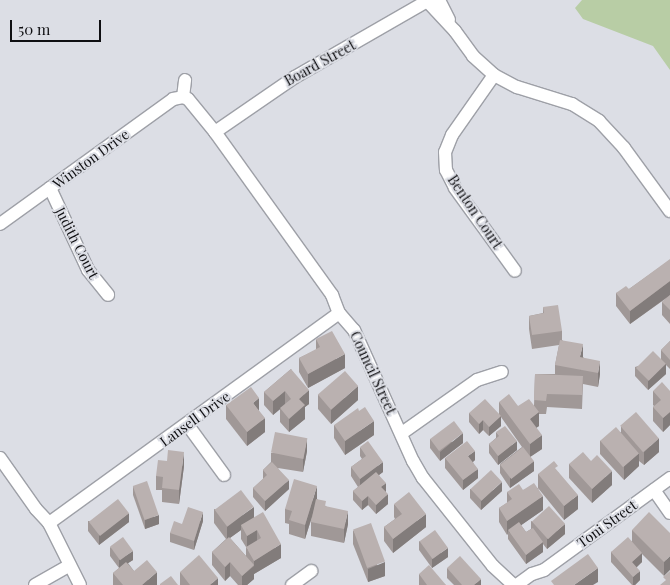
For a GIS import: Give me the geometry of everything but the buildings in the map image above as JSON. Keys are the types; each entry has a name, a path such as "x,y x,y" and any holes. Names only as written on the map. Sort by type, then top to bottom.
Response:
{"street":[{"path":"431,0 473,56 494,75 527,91 572,104 599,121 620,142 670,211"},
{"name":"Board Street","path":"215,132 295,77 431,0"},
{"name":"Benton Court","path":"494,75 452,135 445,152 446,170 455,188 515,270"},
{"path":"185,80 183,97 193,103 215,132"},
{"name":"Winston Drive","path":"0,224 173,99 183,97"},
{"name":"Council Street","path":"215,132 332,295 340,313 354,330 423,478 493,566 515,585"},
{"name":"Judith Court","path":"50,188 88,270 108,295"},
{"name":"Lansell Drive","path":"49,523 340,313"},
{"path":"402,433 477,380 502,372"},
{"path":"187,424 224,476"},
{"path":"0,458 36,509 49,523 80,585"},
{"name":"Toni Street","path":"515,585 544,570 670,478"},
{"path":"654,490 670,513"},
{"path":"35,585 70,565"},
{"path":"292,585 311,571"}],"green space":[{"path":"582,0 670,0 670,70 653,46 583,19 575,8"}]}
